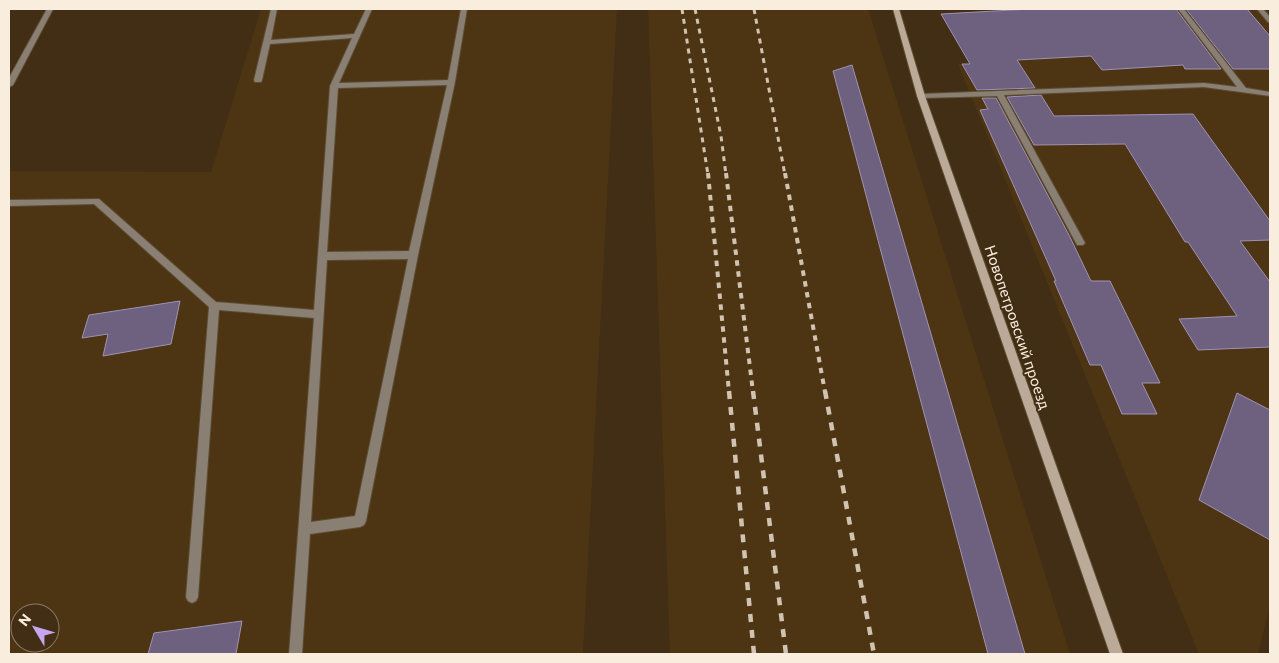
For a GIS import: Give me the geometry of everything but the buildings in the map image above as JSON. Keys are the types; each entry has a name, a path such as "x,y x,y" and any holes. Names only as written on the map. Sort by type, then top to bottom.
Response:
{"street":[{"name":"Новопетровский проезд","path":"896,9 921,96 1117,654"}],"lane":[{"path":"9,85 50,9"},
{"path":"258,80 274,9"},
{"path":"296,654 334,86 369,9"},
{"path":"304,529 360,521 413,255 451,82 464,9"},
{"path":"1181,9 1244,91"},
{"path":"1260,9 1270,20"},
{"path":"267,42 357,36"},
{"path":"334,86 451,82"},
{"path":"921,96 1204,85 1270,94"},
{"path":"999,93 1080,243"},
{"path":"9,203 96,201 214,306 318,314"},
{"path":"322,256 413,255"},
{"path":"192,597 214,306"}],"shaded area":[{"path":"261,9 617,9 583,654 9,654 9,171 211,172"},
{"path":"648,9 868,9 1070,654 670,654"},
{"path":"1136,9 1270,9 1270,606 1258,654 1199,654 958,64 1163,51"}],"railway":[{"path":"682,9 708,175"},
{"path":"695,9 721,136 726,175"},
{"path":"754,9 785,175"},
{"path":"708,173 729,392"},
{"path":"726,173 753,392"},
{"path":"785,173 825,392"},
{"path":"729,391 754,654"},
{"path":"753,391 786,654"},
{"path":"825,391 874,654"}]}
